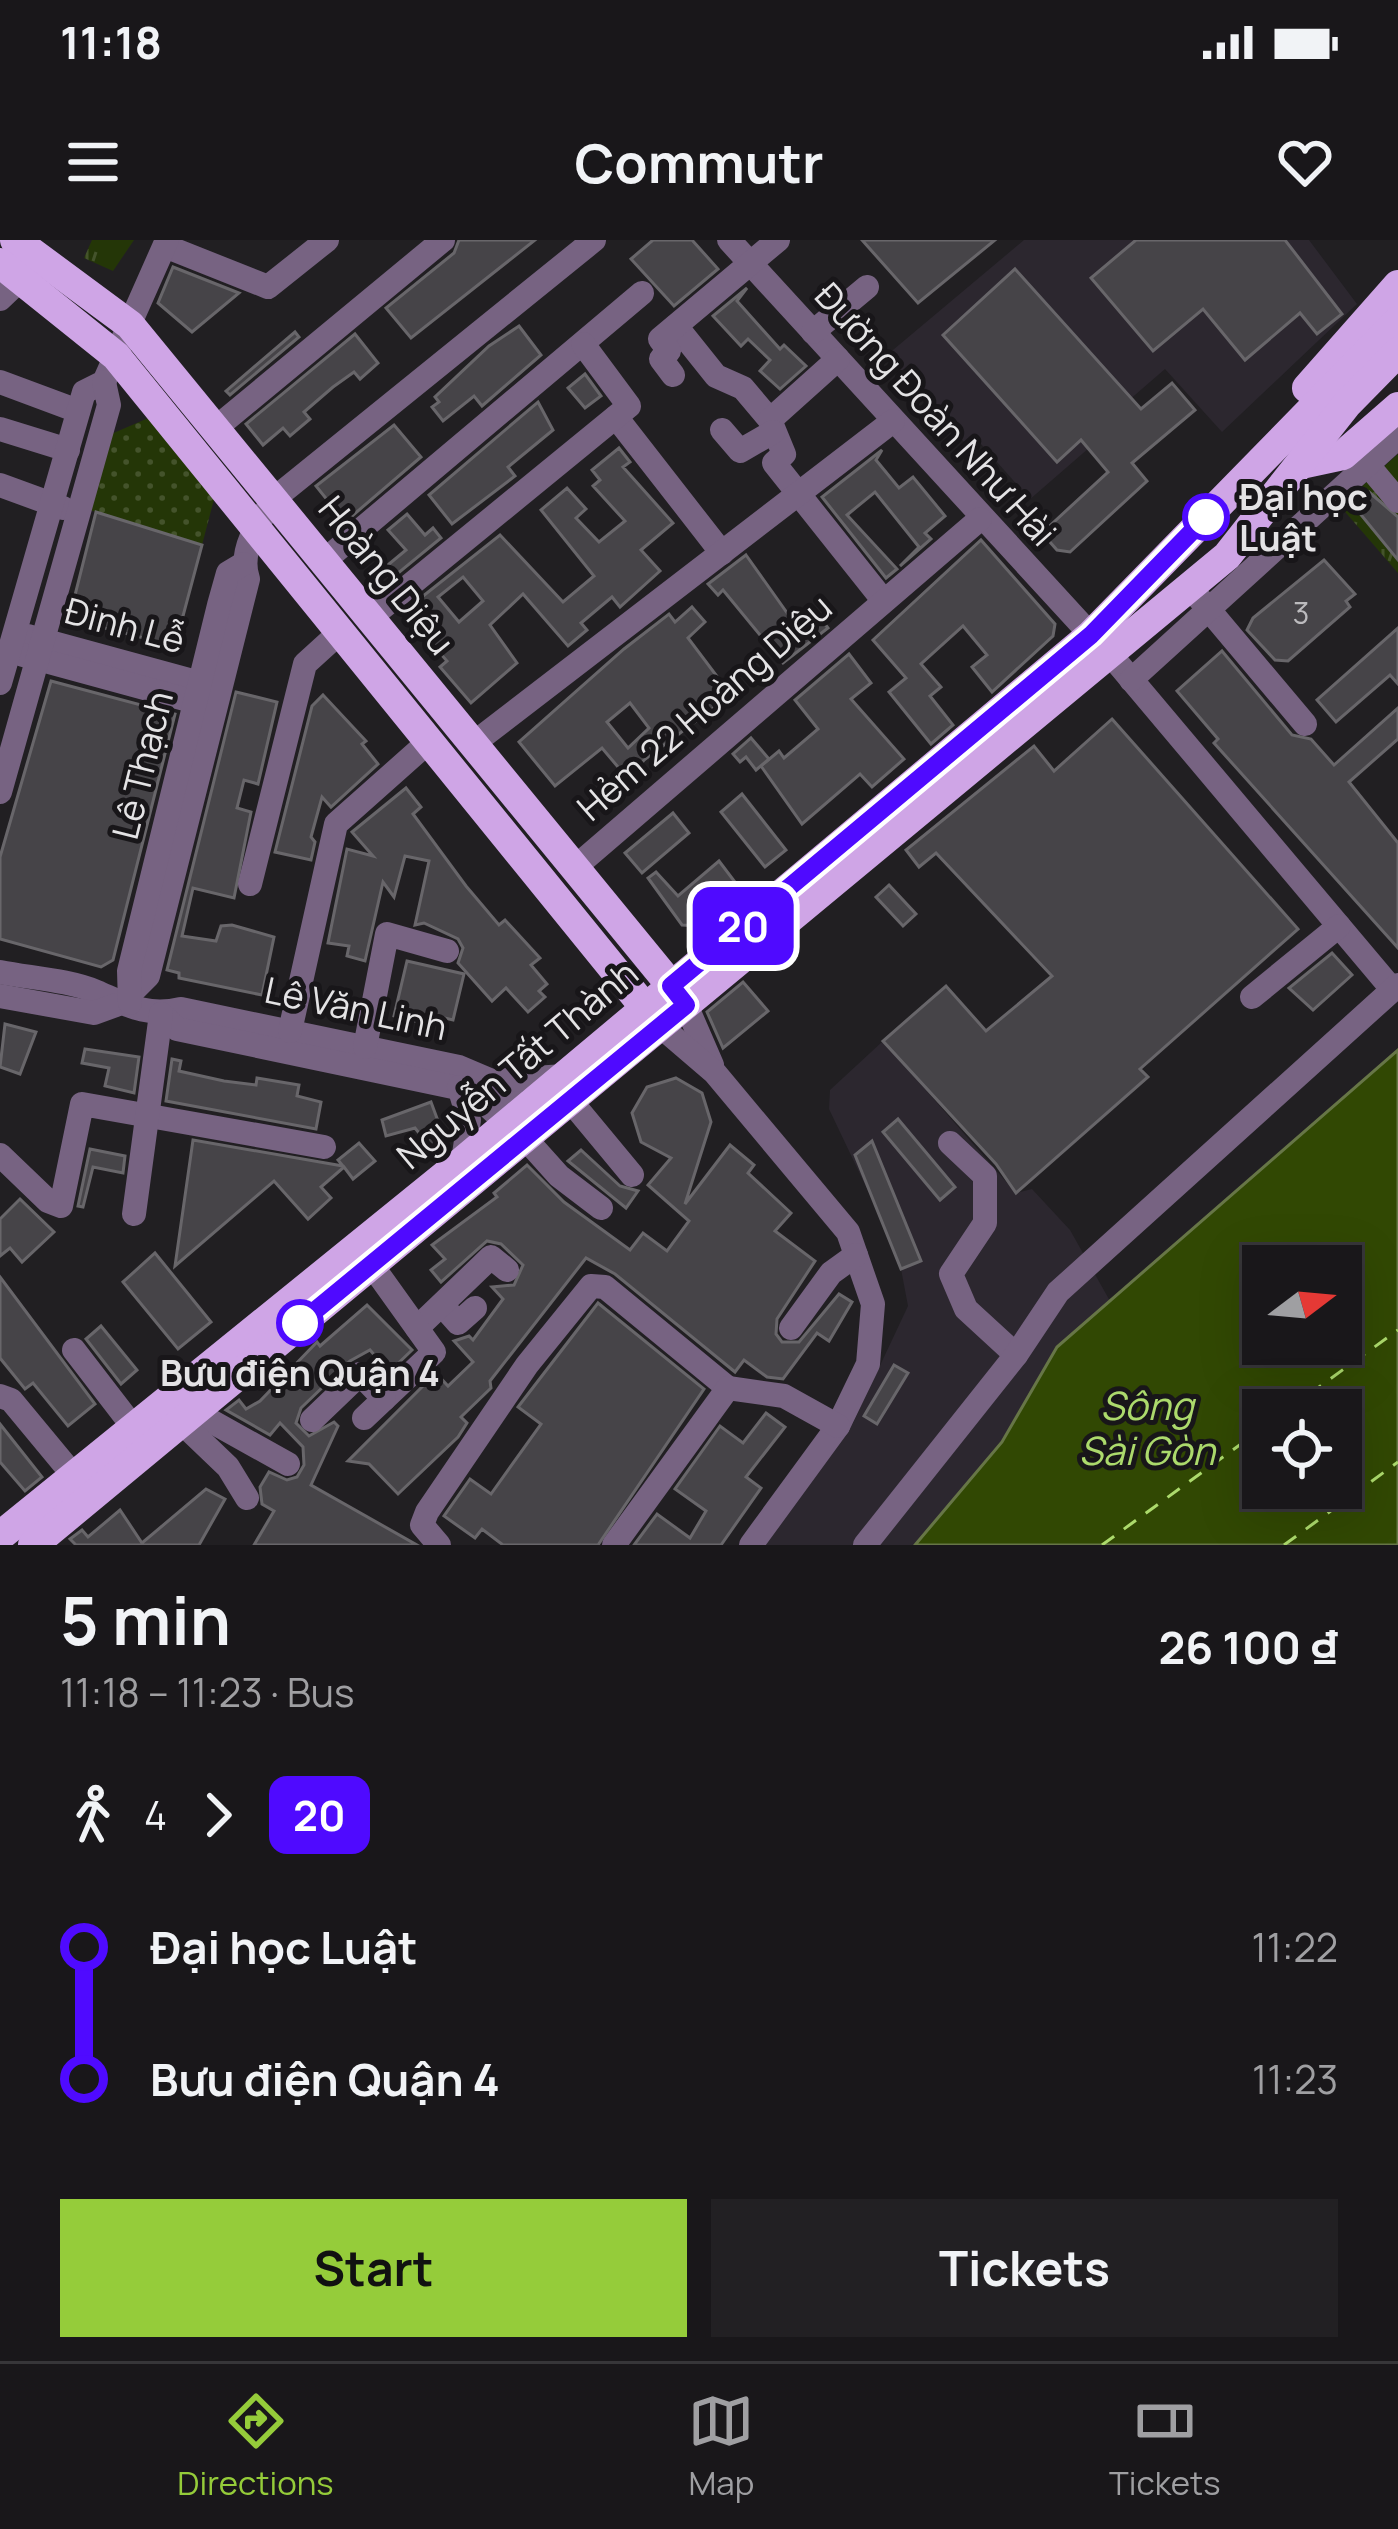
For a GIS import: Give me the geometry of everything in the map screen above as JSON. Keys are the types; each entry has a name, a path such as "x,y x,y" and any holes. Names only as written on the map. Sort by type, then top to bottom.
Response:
{"main road":[{"name":"Hoàng Diệu","path":"13,261 130,325 679,996"},
{"name":"Hoàng Diệu","path":"13,261 257,524 426,744 652,1016"},
{"path":"1297,423 1310,379 1398,285"},
{"path":"1339,396 1398,321"},
{"path":"1339,396 1398,352"},
{"name":"Nguyễn Tất Thành","path":"0,1536 464,1160 567,1088 1100,644 1297,423 1339,396"},
{"name":"Nguyễn Tất Thành","path":"1100,644 1200,598 1227,556 1301,464 1339,396"},
{"path":"1301,464 1343,455 1398,407"},
{"name":"Nguyễn Tất Thành","path":"33,1545 371,1264 519,1123"}],"street":[{"path":"65,509 68,450 84,392 110,369 166,243 268,287 327,240"},
{"path":"217,428 443,240"},
{"name":"Lê Thạch","path":"126,1002 148,976 206,695 248,579 242,564 257,524 274,497 593,240"},
{"name":"Đường Đoàn Như Hài","path":"730,240 980,519 1100,644 1395,987"},
{"path":"674,375 661,358 669,352 660,339 778,240"},
{"path":"813,332 866,287"},
{"path":"325,560 640,295 716,376 743,388 772,426 784,454 774,463 796,497 883,600"},
{"path":"583,344 623,412 722,553"},
{"path":"722,430 740,451 772,426 838,359"},
{"path":"0,683 110,405 110,369"},
{"path":"0,382 78,411"},
{"path":"371,617 623,412"},
{"path":"474,743 893,421"},
{"path":"0,429 68,450"},
{"path":"1131,680 1200,598 1398,437"},
{"path":"1367,464 1398,501"},
{"path":"0,485 65,509"},
{"name":"Hẻm 22 Hoàng Diệu","path":"573,868 980,519"},
{"path":"1200,598 1305,724"},
{"path":"250,884 305,664 338,634"},
{"path":"0,792 16,642"},
{"name":"Ðinh Lễ","path":"16,642 206,695"},
{"path":"290,1031 336,824 426,744"},
{"path":"1252,997 1339,926"},
{"path":"365,1047 387,934 447,951"},
{"name":"Lê Văn Linh","path":"0,972 98,992 161,1014 177,1029 459,1087 519,1123"},
{"path":"865,1545 1016,1355 1058,1292 1395,987"},
{"name":"Lê Văn Linh","path":"0,995 94,1013 126,1002"},
{"name":"Hoàng Diệu","path":"679,996 716,1073"},
{"name":"Lê Văn Linh","path":"161,1014 181,1009 460,1067 492,1081 519,1123"},
{"path":"134,1214 161,1014"},
{"name":"Hoàng Diệu","path":"652,1016 716,1073 848,1232 873,1304 868,1364 838,1426 751,1545"},
{"path":"492,1081 567,1088 632,1175"},
{"path":"459,1087 469,1120 464,1160"},
{"path":"0,1155 48,1201 61,1206 82,1105 324,1147"},
{"path":"519,1123 559,1177 601,1208"},
{"path":"950,1142 985,1176 985,1222 951,1274 966,1309 1016,1355"},
{"path":"791,1328 831,1273 856,1255"},
{"path":"417,1328 490,1257 507,1270"},
{"path":"364,1418 434,1352 371,1264"},
{"path":"439,1545 422,1526 427,1512 527,1365 591,1286 605,1288 728,1388 784,1396 838,1426"},
{"path":"442,1305 458,1323 475,1308"},
{"path":"74,1350 134,1428"},
{"path":"312,1420 360,1374 384,1399"},
{"path":"614,1545 728,1388"},
{"path":"6,1398 74,1476"},
{"path":"187,1417 288,1464"},
{"path":"187,1417 247,1498"}],"shaded area":[{"path":"1024,240 1309,240 1357,304 1222,432 1165,369 1083,440 1089,448 1021,507 1012,498 1021,489 981,444 972,451 887,355"},
{"path":"883,1041 1016,1193 1032,1189 1070,1230 1110,1301 1057,1347 1002,1442 915,1545 763,1545 853,1423 908,1306 901,1269 879,1214 829,1109 830,1090"}],"green space":[{"path":"92,240 134,240 113,271 84,258"},
{"path":"153,416 218,484 202,545 83,508 102,438"},
{"path":"1398,454 1398,573 1340,506"}],"water":[{"name":"Sông Sài Gòn","path":"1398,1050 1398,1545 915,1545 1002,1442 1057,1347"}],"building":[{"path":"459,240 535,240 411,338 386,308 454,253"},
{"path":"653,240 692,240 718,269 674,306 631,259"},
{"path":"862,240 995,240 918,303"},
{"path":"1136,240 1285,240 1342,314 1317,334 1300,313 1245,360 1203,309 1153,351 1091,278"},
{"path":"173,267 239,293 192,332 158,303"},
{"path":"1015,269 1141,409 1172,383 1195,410 1132,463 1147,481 1070,552 1057,550 1042,533 1108,472 1081,440 1057,462 943,335"},
{"path":"747,288 737,301 780,349 784,345 806,366 780,389 760,371 770,360 748,339 741,346 713,316"},
{"path":"519,326 541,355 482,406 474,396 443,421 432,407 439,402 435,397 489,346"},
{"path":"295,332 299,337 230,395 226,391"},
{"path":"355,334 378,363 360,379 354,372 333,387 304,412 310,419 290,436 283,428 263,445 246,424"},
{"path":"585,374 601,396 585,408 568,388"},
{"path":"538,402 553,430 508,467 515,476 452,524 429,495"},
{"path":"394,425 421,457 345,522 316,486"},
{"path":"619,448 630,462 623,467 673,523 641,550 660,571 620,607 612,597 581,623 587,630 568,646 523,594 490,625 517,663 471,703 440,667 447,661 418,628 426,621 413,604 500,535 563,602 594,576 541,510 567,488 586,509 576,518 599,542 625,521 593,486 600,480 592,470","holes":["463,577 483,601 459,622 438,597"]},
{"path":"882,450 876,460 899,488 913,477 945,516 925,533 931,539 900,566 919,547 875,492 847,515 897,569 886,578 822,497"},
{"path":"1369,492 1398,517 1398,560 1353,505"},
{"path":"96,512 202,545 175,646 69,619"},
{"path":"407,514 425,535 433,528 441,538 391,579 383,569 406,550 388,530"},
{"path":"981,540 1055,624 1053,636 992,692 972,667 987,655 963,626 921,664 941,687 930,696 953,725 931,744 889,692 906,678 873,640"},
{"path":"746,555 795,624 813,608 828,628 783,663 723,590 718,595 708,584"},
{"path":"1324,560 1355,594 1346,601 1350,607 1288,661 1275,660 1247,630 1253,618"},
{"path":"692,607 705,622 688,638 731,695 644,760 629,780 602,748 555,786 519,742 669,614 675,622","holes":["630,703 649,728 628,748 607,722"]},
{"path":"1398,628 1398,684 1390,675 1336,722 1317,700"},
{"path":"1222,651 1292,735 1311,739 1334,765 1398,708 1398,739 1349,782 1398,843 1398,948 1214,743 1218,739 1177,691"},
{"path":"849,654 871,683 851,699 904,759 872,787 860,774 802,824 761,766 779,751 784,758 818,729 795,700"},
{"path":"51,681 175,714 113,960 101,967 0,939 0,857"},
{"path":"236,692 277,702 258,784 244,780 237,808 251,812 234,898 193,888 182,936 216,941 221,926 232,925 274,937 262,995 179,978 179,973 167,970"},
{"path":"323,695 366,741 362,744 378,764 331,807 322,797 311,837 315,842 311,860 275,852 312,706"},
{"path":"1112,719 1298,929 1140,1069 1148,1077 1016,1193 996,1164 883,1041 946,986 986,1031 1052,976 936,853 919,867 906,850 1034,746 1054,771"},
{"path":"751,738 769,759 756,770 746,757 740,762 733,754"},
{"path":"406,788 421,807 413,814 466,886 499,925 505,920 540,958 531,965 547,984 539,991 545,997 528,1012 506,988 492,1001 458,963 463,948 458,939 424,923 415,925 429,861 405,856 394,897 383,882 365,961 347,956 349,946 328,943 347,849 373,856 352,832"},
{"path":"742,794 786,850 765,867 721,812"},
{"path":"673,813 689,833 642,873 625,853"},
{"path":"719,861 741,890 700,926 682,925 648,878 656,872 678,896"},
{"path":"889,885 916,914 903,926 876,897"},
{"path":"1332,953 1352,975 1313,1010 1289,988"},
{"path":"407,961 464,974 453,1020 428,1014 426,1024 394,1016"},
{"path":"743,982 768,1011 723,1048 707,1012"},
{"path":"5,1024 36,1032 20,1074 0,1067"},
{"path":"85,1049 139,1057 134,1093 105,1086 109,1068 82,1063"},
{"path":"172,1059 181,1061 179,1071 224,1081 256,1085 257,1078 299,1085 297,1096 321,1102 316,1129 166,1101"},
{"path":"676,1078 702,1093 711,1122 685,1204 730,1145 754,1165 748,1173 791,1213 775,1231 815,1261 777,1319 776,1334 782,1342 799,1342 839,1294 852,1302 829,1341 817,1333 783,1379 767,1377 744,1360 735,1372 615,1274 586,1258 490,1381 491,1388 461,1417 467,1423 458,1437 398,1494 369,1464 348,1461 436,1373 448,1386 473,1362 454,1341 469,1336 473,1340 503,1299 492,1287 514,1285 523,1265 501,1244 487,1241 441,1282 431,1270 445,1259 432,1245 497,1197 494,1193 527,1165 564,1202 630,1250 643,1233 667,1251 689,1221 648,1185 671,1158 641,1142 632,1113 647,1087"},
{"path":"431,1102 445,1140 434,1152 415,1128 386,1136 382,1120"},
{"path":"898,1119 955,1187 940,1200 883,1132"},
{"path":"193,1140 343,1166 338,1160 359,1143 375,1161 353,1179 344,1167 321,1187 331,1198 308,1219 274,1181 175,1266"},
{"path":"872,1141 921,1261 901,1269 855,1155"},
{"path":"90,1149 125,1156 123,1173 93,1167 83,1207 78,1206"},
{"path":"581,1150 620,1186 638,1191 626,1208 568,1161"},
{"path":"20,1199 54,1232 22,1262 10,1248 0,1256 0,1219"},
{"path":"155,1253 211,1322 178,1349 123,1282"},
{"path":"0,1277 95,1404 68,1426 33,1383 25,1389 0,1358"},
{"path":"598,1303 704,1389 598,1545 503,1545 482,1529 475,1538 444,1516 470,1479 491,1494 541,1424 518,1407"},
{"path":"367,1305 412,1350 389,1372 370,1350 350,1361 301,1408 296,1423 309,1436 334,1422 338,1426 311,1485 417,1545 254,1545 274,1511 262,1504 260,1487 269,1472 287,1480 297,1477 304,1465 303,1447 280,1423 270,1435 226,1410 239,1400 246,1409 260,1401 317,1342 320,1346"},
{"path":"101,1326 137,1370 121,1384 86,1339"},
{"path":"894,1365 908,1373 877,1424 864,1416"},
{"path":"766,1413 785,1427 746,1477 761,1488 721,1545 634,1545 657,1514 690,1538 706,1511 675,1489 720,1426 743,1443"},
{"path":"0,1424 42,1477 25,1491 0,1462"},
{"path":"206,1489 225,1499 199,1545 76,1545 70,1539 82,1530 88,1537 120,1510 142,1543"}],"ferry route":[{"path":"1316,1389 1398,1330"},
{"path":"1102,1545 1242,1443"},
{"path":"1284,1545 1398,1462"}],"bus line":[{"name":"20","path":"300,1323 686,1005 671,986 1091,635 1206,517"}],"place":[{"name":"Đại học Luật","path":"1206,517"},
{"name":"Bưu điện Quận 4","path":"300,1323"}]}
